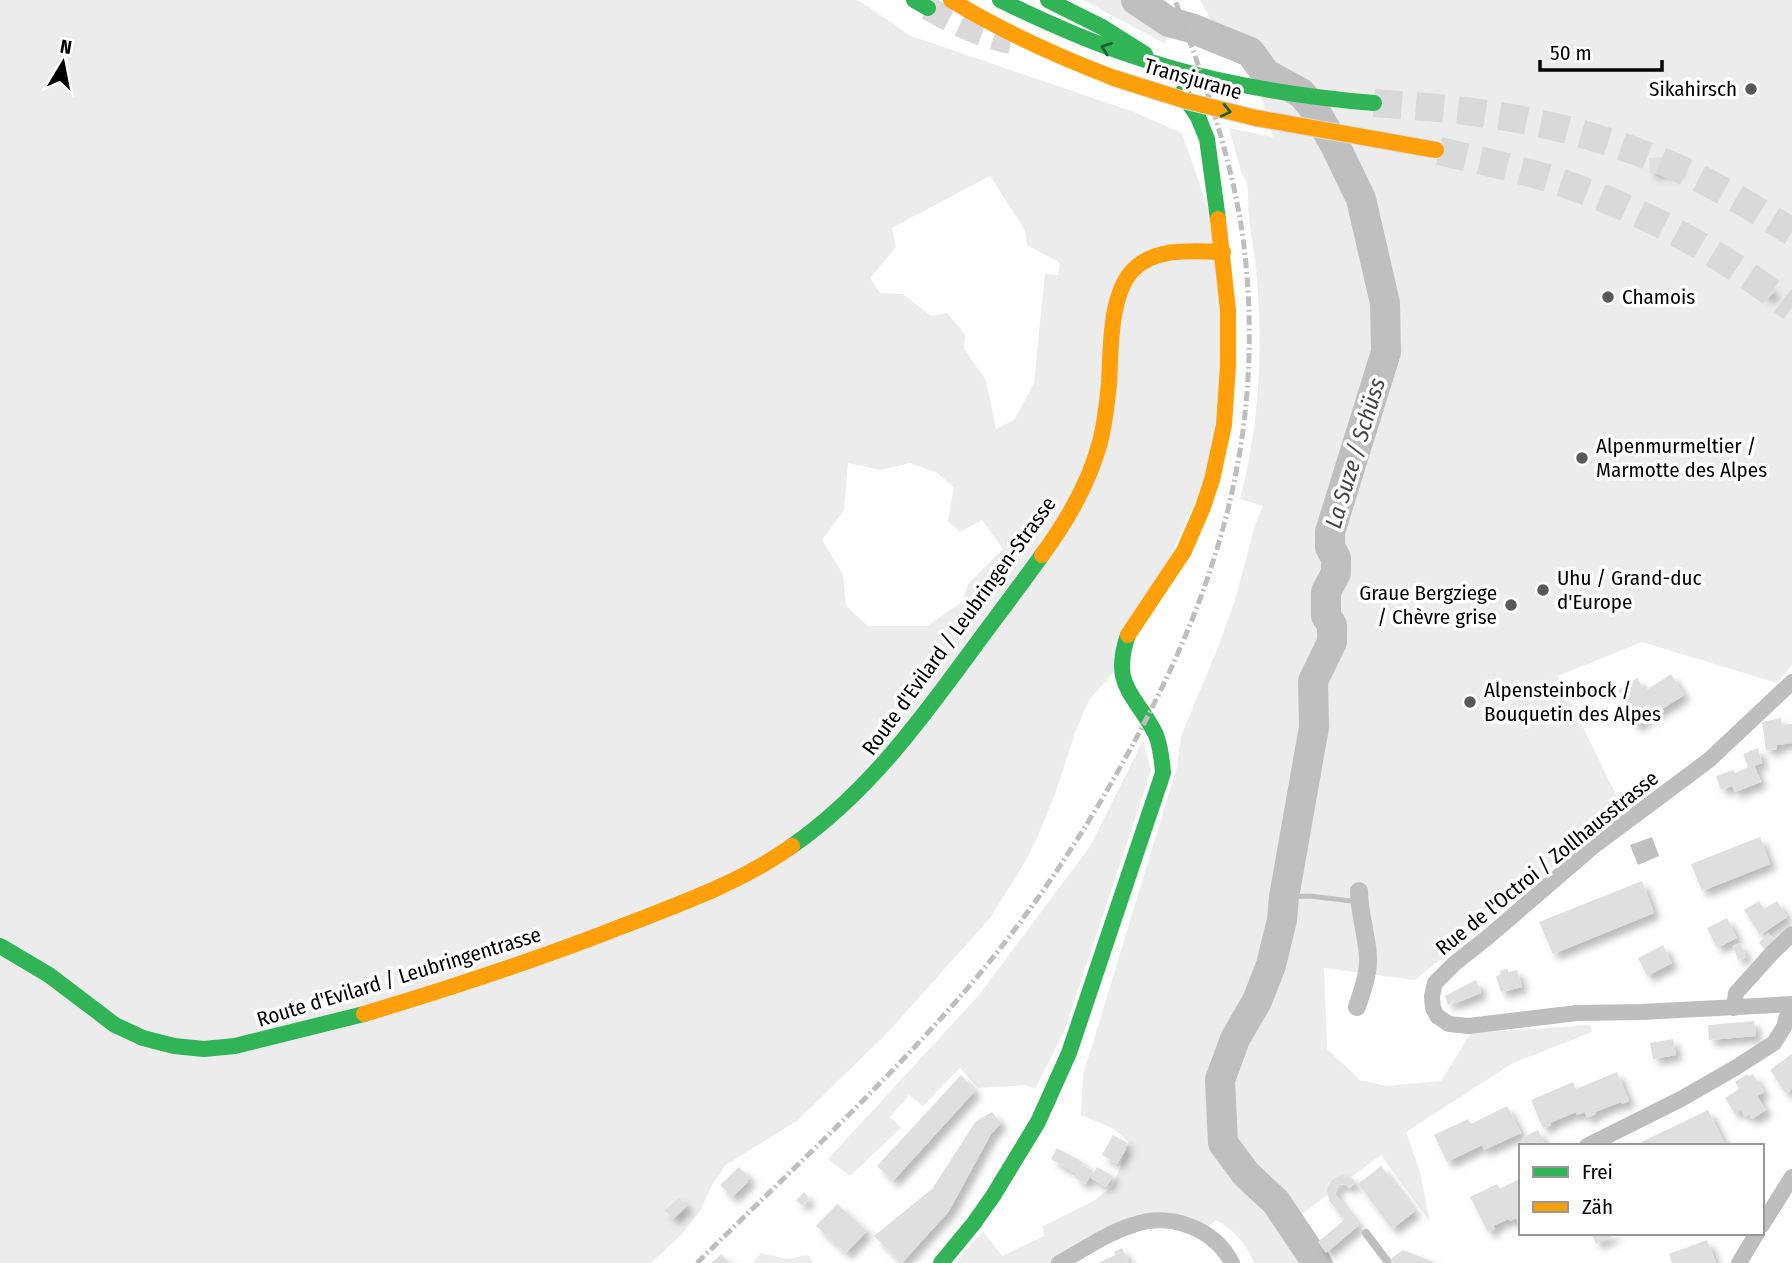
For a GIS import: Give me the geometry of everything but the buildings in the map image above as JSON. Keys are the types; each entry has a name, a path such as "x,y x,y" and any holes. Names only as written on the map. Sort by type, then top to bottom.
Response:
{"main road":[{"name":"Transjurane","path":"951,0 1013,35 1083,67 1185,101 1297,126 1437,150"},
{"name":"Transjurane","path":"1000,0 1086,40 1165,68 1291,95 1372,103"},
{"path":"941,1263 993,1196 1038,1122 1086,1007 1164,765 1159,742 1121,674 1124,641 1184,551 1212,480 1224,425 1228,310 1216,197 1204,129 1186,97 1154,61 1102,27 1048,0"},
{"path":"1181,115 1212,177"},
{"name":"Route d'Evilard / Leubringen-Strasse","path":"587,941 729,884 778,856 838,811 886,763 1050,544 1083,491 1095,464 1105,425 1114,327 1125,279 1145,261 1160,255 1190,251 1223,252"},
{"name":"Route d'Evilard / Leubringentrasse","path":"0,946 21,956 60,983 112,1024 142,1038 195,1049 230,1048 317,1028 531,962 587,941"}],"street":[{"name":"Rue de l'Octroi / Zollhausstrasse","path":"1791,1004 1577,1013 1468,1026 1448,1024 1437,1016 1432,996 1435,983 1454,963 1595,845 1709,760 1792,682"},
{"path":"1734,1008 1736,993 1792,934"},
{"path":"1591,1144 1735,1069 1774,1042 1784,1027 1791,1004"},
{"path":"1764,1222 1792,1177"},
{"path":"1059,1263 1124,1228 1137,1223 1166,1221 1192,1226 1211,1237 1232,1263"},
{"path":"1739,1263 1756,1235"}],"lane":[{"path":"1366,1233 1387,1261"}],"shaded area":[{"path":"0,0 858,0 911,36 1134,112 1182,133 1223,252 1219,451 1120,665 1089,700 1037,838 990,918 889,1031 798,1120 726,1165 713,1183 700,1211 681,1235 651,1263 0,1263","holes":["990,176 1025,230 1027,245 1060,263 1058,275 1045,274 1034,383 1015,419 996,429 986,380 964,349 965,334 947,313 931,316 903,294 880,293 870,278 896,247 892,228","848,463 880,470 910,463 937,473 954,487 948,521 960,532 982,520 1003,549 968,584 962,602 927,626 868,626 846,606 843,574 822,540 844,510"]},
{"path":"1083,0 1167,0 1171,13 1165,44"},
{"path":"1200,0 1792,0 1792,665 1777,683 1642,642 1558,676 1623,809 1415,980 1324,968 1327,1049 1360,1080 1387,1086 1441,1081 1471,1033 1590,1025 1592,1032 1513,1063 1406,1132 1420,1172 1430,1222 1381,1155 1299,1216 1304,1263 1254,1263 1239,1238 1216,1220 1208,1227 1167,1213 1134,1224 1052,1263 955,1263 983,1231 1002,1256 1044,1236 1043,1226 1095,1200 1113,1186 1129,1142 1114,1129 1081,1115 1083,1075 1177,767 1181,736 1235,600 1255,525 1263,506 1240,499 1252,445 1260,335 1248,189 1229,128 1273,137 1256,80 1212,22"},
{"path":"1143,740 1151,771 1064,1032 1035,1089 1025,1085 978,1088 960,1068 923,1106 909,1095 890,1117 901,1128 850,1176 828,1159 979,995 1091,845"},
{"path":"1652,837 1659,856 1638,865 1630,845"},
{"path":"1299,1216 1334,1263 1304,1263"},
{"path":"761,1253 787,1259 808,1255 814,1263 753,1263"}],"waterway":[{"name":"La Suze / Schüss","path":"1136,0 1169,22 1250,52 1266,74 1301,93 1313,107 1361,199 1385,303 1386,352 1330,532 1330,547 1336,558 1336,573 1326,592 1326,616 1332,625 1332,642 1313,681 1314,727 1282,920 1271,965 1257,1001 1235,1039 1220,1080 1223,1143 1246,1174 1276,1202 1317,1263"},
{"path":"1357,1007 1368,963 1359,891"},
{"path":"1284,897 1310,896 1359,902"}],"tunnel":[{"path":"928,8 968,29 1011,42"},
{"path":"1374,103 1507,117 1590,136 1688,173 1792,232"},
{"path":"1439,151 1552,180 1628,209 1713,253 1792,308"}],"railway":[{"path":"697,1263 831,1133 928,1033 982,971 1026,914 1067,856 1122,764 1155,703 1207,581 1226,519 1239,456 1247,391 1249,324 1245,254 1234,188 1208,93 1175,0"}],"traffic: fast":[{"path":"914,0 928,8"},
{"path":"1000,0 1099,44 1192,74 1282,92 1374,103"},
{"path":"1048,0 1102,27 1145,54"},
{"path":"1182,93 1198,117 1207,139 1218,219"},
{"path":"792,846 843,804 888,758 930,707 1042,555"},
{"path":"941,1263 993,1196 1038,1122 1069,1053 1163,773 1156,735 1124,679 1123,653 1128,635"},
{"path":"0,946 49,975 115,1025 143,1038 174,1046 204,1049 235,1046 364,1014"}],"traffic: slow":[{"path":"951,0 1031,43 1114,78"},
{"path":"1114,78 1187,101 1256,118 1436,150"},
{"path":"1128,635 1184,551 1212,480 1224,425 1228,310 1218,219"},
{"path":"1042,555 1076,502 1090,473 1102,435 1115,309 1124,282 1141,263 1163,254 1187,251 1223,252"},
{"path":"364,1014 596,937 713,890 754,870 792,846"}],"place":[{"name":"Sikahirsch","path":"1751,89"},
{"name":"Chamois","path":"1608,297"},
{"name":"Alpenmurmeltier / Marmotte des Alpes","path":"1582,458"},
{"name":"Uhu / Grand-duc d'Europe","path":"1543,590"},
{"name":"Graue Bergziege / Chèvre grise","path":"1511,605"},
{"name":"Alpensteinbock / Bouquetin des Alpes","path":"1470,702"}]}
